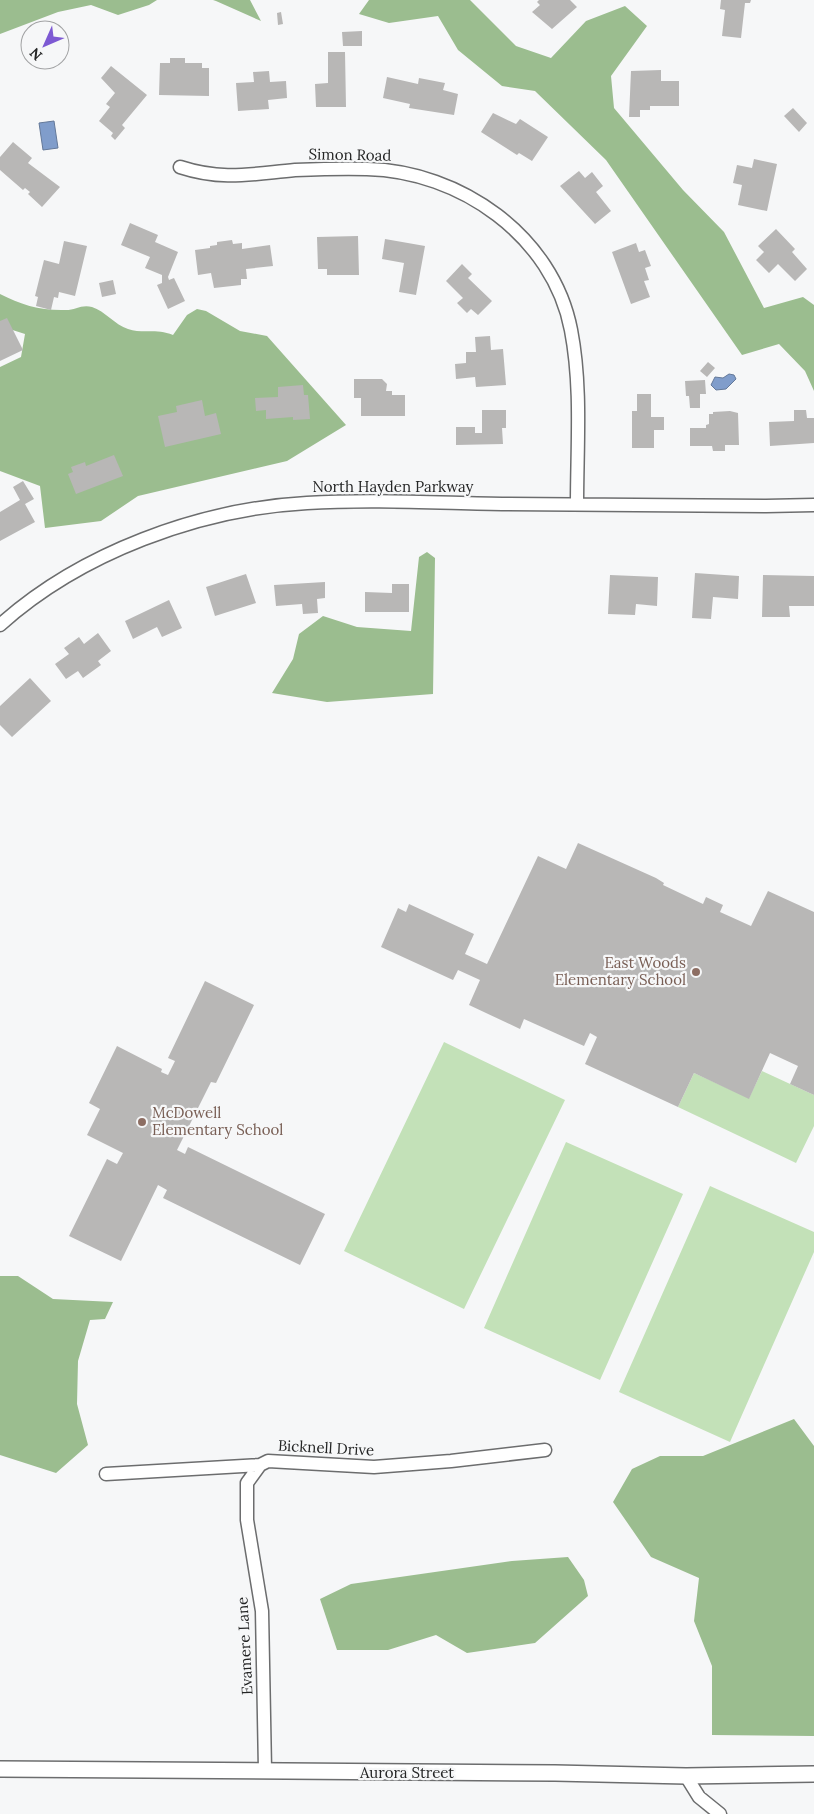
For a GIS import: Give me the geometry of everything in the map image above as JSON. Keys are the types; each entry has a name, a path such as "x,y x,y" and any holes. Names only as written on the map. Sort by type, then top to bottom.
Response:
{"street":[{"name":"Simon Road","path":"180,167 202,174 224,177 298,170 368,169 397,171 441,183 469,196 511,226 540,259 557,288 571,328 577,368 577,504"},
{"name":"North Hayden Parkway","path":"0,625 45,590 112,553 187,525 250,510 306,503 814,505"},
{"name":"Bicknell Drive","path":"106,1474 260,1465 268,1461 374,1467 451,1461 544,1450"},
{"name":"Evamere Lane","path":"260,1465 247,1483 247,1520 262,1611 265,1770"},
{"name":"Aurora Street","path":"0,1769 265,1770 312,1773 555,1773 686,1776 814,1774"},
{"path":"686,1776 699,1797 720,1814"}],"green space":[{"path":"0,0 157,0 149,5 118,15 91,5 58,12 37,20 20,20 20,26 0,34"},
{"path":"213,0 250,0 261,21 216,1"},
{"path":"369,0 470,0 516,46 551,58 586,21 625,6 647,26 611,76 614,108 683,190 724,232 764,308 803,297 814,305 814,391 805,371 779,344 742,355 606,160 535,91 502,86 458,50 438,16 389,23 359,14"},
{"path":"0,294 24,304 40,308 69,310 85,306 92,307 128,329 173,335 187,315 197,309 206,311 240,331 267,336 346,425 287,461 138,496 101,521 45,528 40,486 0,471 0,367 21,357 25,334 0,326"},
{"path":"427,552 435,558 433,694 327,702 272,693 293,659 299,634 323,616 357,627 411,631 419,557"},
{"path":"444,1042 565,1100 464,1309 344,1251"},
{"path":"762,1071 814,1095 814,1126 796,1163 678,1107 694,1073 749,1098"},
{"path":"566,1142 683,1194 600,1380 484,1328"},
{"path":"710,1186 814,1232 814,1252 730,1442 619,1392"},
{"path":"0,1276 18,1276 53,1299 113,1302 105,1319 90,1320 78,1361 77,1404 88,1445 56,1473 0,1455"},
{"path":"794,1419 814,1446 814,1736 712,1735 712,1666 694,1621 699,1578 651,1557 613,1502 632,1469 660,1456 703,1456"},
{"path":"568,1557 584,1580 588,1596 535,1643 467,1653 436,1635 388,1650 337,1650 320,1599 351,1584 512,1561"}],"water":[{"path":"54,121 58,148 43,150 39,123"},
{"path":"729,374 734,375 736,379 726,389 716,390 711,385 715,377 723,378"}],"building":[{"path":"539,0 570,0 577,7 552,29 532,12 540,5 537,2"},
{"path":"721,0 751,0 750,3 745,3 741,38 722,36 725,10 720,9"},
{"path":"281,12 283,24 278,25 277,13"},
{"path":"362,31 362,46 343,46 342,32"},
{"path":"328,52 345,52 346,107 316,107 315,84 328,83"},
{"path":"170,58 185,58 185,63 202,63 202,68 209,68 209,96 159,95 160,63 170,63"},
{"path":"111,66 147,95 122,125 125,128 115,140 111,136 113,133 99,121 110,107 106,104 115,93 101,78"},
{"path":"661,70 661,81 679,81 679,106 650,106 650,110 640,110 640,117 629,117 631,71"},
{"path":"269,71 270,82 286,81 287,98 268,100 269,109 238,111 236,83 254,82 253,72"},
{"path":"387,77 418,84 419,78 445,83 443,90 458,94 454,115 409,108 410,104 383,98"},
{"path":"793,108 807,123 799,132 784,116"},
{"path":"493,113 516,124 520,119 548,137 532,161 519,153 517,155 481,132"},
{"path":"13,142 32,158 28,163 60,187 42,207 28,194 30,192 25,188 23,190 0,170 0,157"},
{"path":"754,159 777,164 767,211 738,205 742,185 733,183 737,165 752,168"},
{"path":"579,171 585,178 592,172 603,186 596,192 611,211 595,224 560,186"},
{"path":"130,223 158,235 155,242 178,252 168,277 169,280 174,278 185,301 168,309 157,285 162,283 162,275 145,268 150,257 121,245"},
{"path":"776,229 795,249 792,252 807,269 795,281 778,264 769,273 756,260 764,252 758,246"},
{"path":"358,236 359,275 327,275 327,269 318,269 317,237"},
{"path":"385,239 425,246 416,295 399,292 404,263 382,259"},
{"path":"232,240 233,244 242,243 242,249 270,245 273,266 246,269 247,279 241,279 241,285 214,288 211,273 198,275 195,250 210,248 210,246 217,245 217,242"},
{"path":"64,241 87,246 75,296 59,292 58,298 54,297 51,310 36,306 38,297 35,296 44,260 59,264"},
{"path":"636,243 639,252 645,250 651,266 645,268 649,280 644,281 650,297 631,304 612,252"},
{"path":"462,264 472,274 468,278 492,301 478,315 471,309 467,313 457,303 463,298 446,281"},
{"path":"113,280 116,294 102,297 99,283"},
{"path":"7,318 23,350 0,361 0,321"},
{"path":"490,336 491,350 503,349 506,385 476,387 475,377 456,379 455,364 466,363 466,352 476,352 475,337"},
{"path":"708,362 715,368 707,377 700,371"},
{"path":"354,379 382,379 387,384 386,391 392,391 392,395 405,395 405,416 361,416 361,398 354,398"},
{"path":"705,380 706,394 700,394 700,408 690,408 689,396 686,396 685,381"},
{"path":"303,385 304,395 308,395 310,419 293,420 293,417 266,419 266,410 256,411 255,398 278,397 278,387"},
{"path":"637,394 651,394 651,417 664,417 664,430 654,430 654,448 632,448 632,411 637,411"},
{"path":"202,400 205,416 216,413 221,434 165,447 158,416 177,412 176,406"},
{"path":"482,410 506,410 506,428 502,428 503,444 456,445 456,427 475,427 475,433 482,433"},
{"path":"794,410 806,410 807,418 814,418 814,443 770,446 769,422 794,421"},
{"path":"730,411 738,413 739,445 725,445 725,451 713,451 712,446 690,446 690,428 706,428 706,425 709,424 709,414"},
{"path":"114,455 123,476 76,494 68,474 73,472 71,467 85,462 86,466"},
{"path":"23,481 34,499 25,504 35,522 0,541 0,512 20,500 13,487"},
{"path":"695,573 739,576 738,599 713,597 711,619 692,618"},
{"path":"246,574 256,603 215,616 206,587"},
{"path":"610,575 658,577 657,606 636,604 635,615 608,614"},
{"path":"763,575 814,576 814,606 789,606 790,617 762,617"},
{"path":"325,582 325,598 317,599 318,613 303,614 302,604 276,606 274,585"},
{"path":"392,584 409,584 409,612 365,612 365,592 392,593"},
{"path":"169,600 182,628 162,637 157,627 133,639 125,621"},
{"path":"98,633 111,651 98,661 101,665 83,678 78,671 66,679 55,664 69,654 64,648 79,637 84,644"},
{"path":"30,678 51,701 12,737 0,725 0,706"},
{"name":"East Woods Elementary School","path":"578,843 656,878 664,883 663,885 703,904 706,897 723,905 720,912 751,926 768,891 814,912 814,1095 790,1084 798,1066 770,1053 749,1099 694,1073 678,1107 585,1064 597,1037 590,1033 584,1046 524,1019 520,1029 469,1005 480,980 458,970 453,980 381,947 398,908 406,912 409,904 474,934 465,954 487,964 538,856 566,869"},
{"name":"McDowell Elementary School","path":"205,981 254,1005 216,1083 211,1082 177,1150 185,1154 188,1147 325,1214 300,1265 163,1198 167,1190 158,1185 121,1261 69,1236 107,1159 117,1164 123,1153 87,1135 100,1109 89,1103 117,1046 162,1069 161,1072 168,1075 175,1061 168,1058"}],"place":[{"name":"East Woods Elementary School","path":"696,972"},
{"name":"McDowell Elementary School","path":"142,1122"}]}
